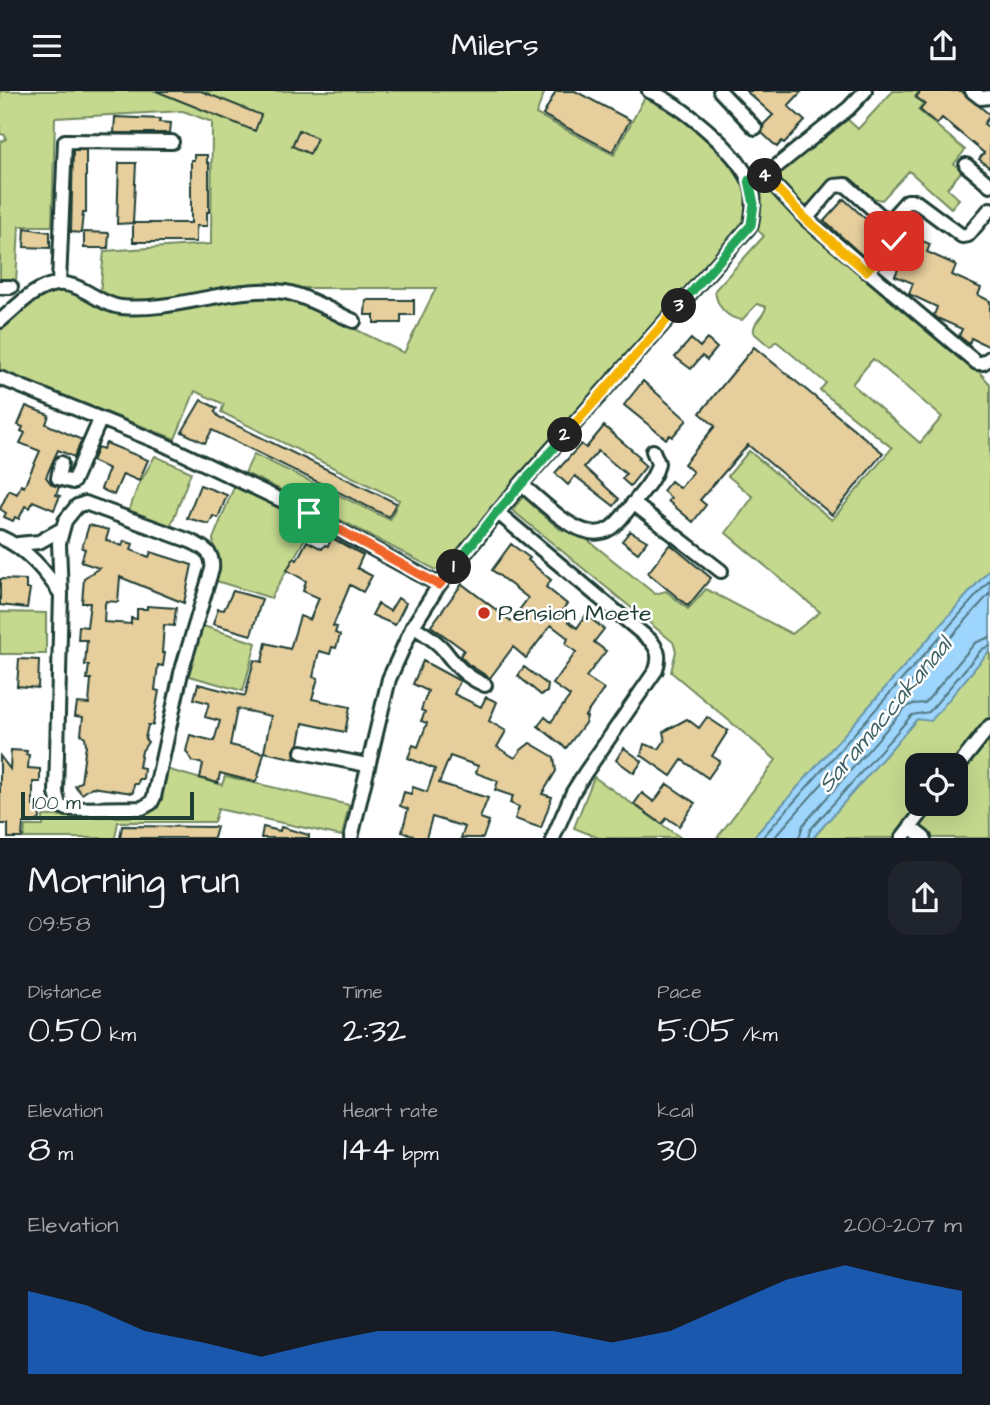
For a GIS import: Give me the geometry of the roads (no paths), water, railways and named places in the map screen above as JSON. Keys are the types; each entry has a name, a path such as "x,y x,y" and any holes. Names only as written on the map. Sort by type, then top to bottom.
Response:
{"street":[{"path":"351,838 389,679 413,626 439,585 521,484 751,225 754,204 749,180 710,133 673,96 649,91"},
{"path":"720,91 755,128"},
{"path":"749,180 764,174 849,108 865,91"},
{"path":"972,91 981,98 990,97"},
{"path":"59,283 65,141 172,142"},
{"path":"966,165 990,185"},
{"path":"764,174 806,219 977,363 983,363 990,358"},
{"path":"806,219 834,187 846,184 894,228 894,241 866,271"},
{"path":"888,222 907,201 915,201 962,236 968,235 990,209"},
{"path":"0,321 40,289 59,283 85,291 118,307 176,303 236,291 287,292 354,321"},
{"path":"0,378 163,444 309,513 439,585"},
{"path":"61,463 58,478 73,482 100,420"},
{"path":"521,484 573,527 591,533 611,529 657,469 657,455 653,450"},
{"path":"91,503 190,541 206,549 212,559 212,569 181,673 154,797 151,803 142,808 76,811 59,805 56,793 61,594 59,543 62,529 77,506 91,503"},
{"path":"633,503 721,571"},
{"path":"497,512 650,641 658,652 656,670 584,773 553,838"},
{"path":"18,544 39,542 62,529"},
{"path":"0,537 18,544 49,576 61,594"},
{"path":"413,626 443,649 450,661 465,674 485,685"},
{"path":"968,754 989,729"},
{"path":"302,751 367,765"},
{"path":"902,838 919,816"},
{"path":"910,827 924,838"}],"water":[{"name":"Saramaccakanaal","path":"990,569 990,650 931,721 917,719 813,838 753,838"}],"place":[{"name":"Pension Moete","path":"484,613"}]}
